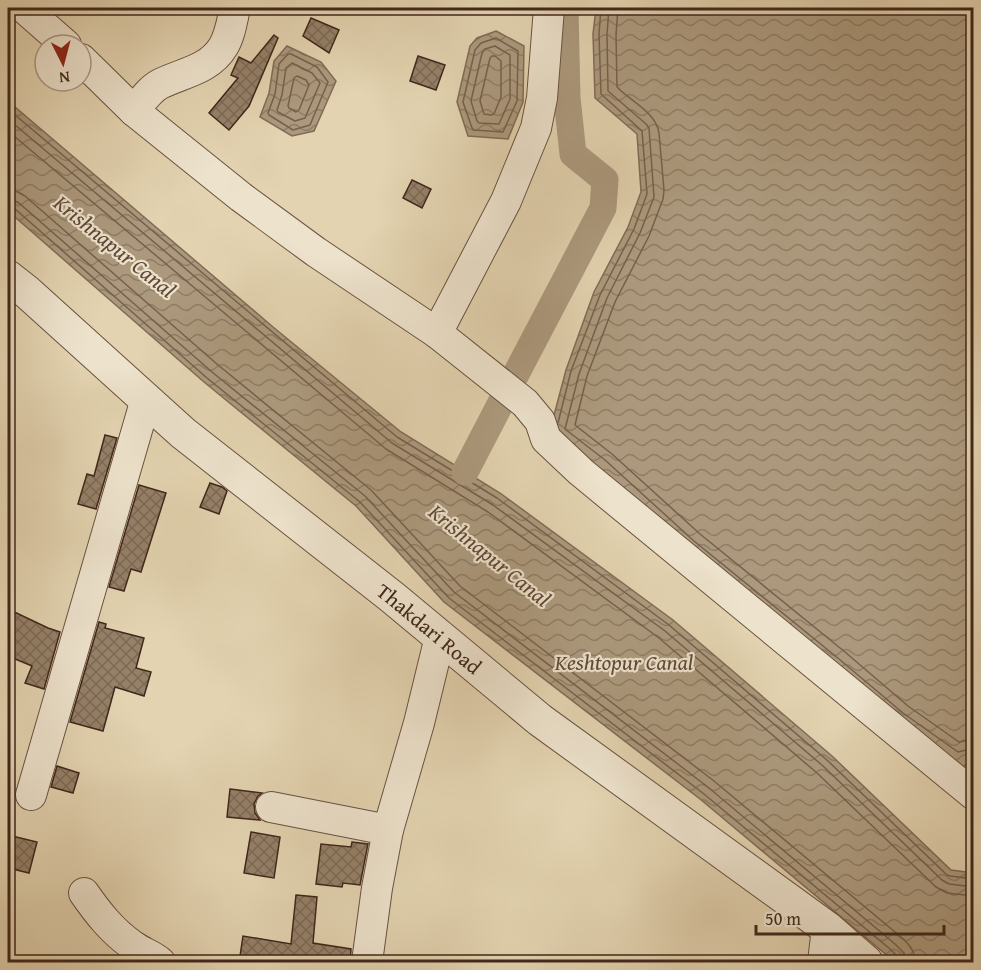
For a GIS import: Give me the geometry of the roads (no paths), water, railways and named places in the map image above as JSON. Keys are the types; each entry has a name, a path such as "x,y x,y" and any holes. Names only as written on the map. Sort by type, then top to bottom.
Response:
{"street":[{"path":"24,8 52,33"},
{"path":"134,111 147,94 158,85 197,70 222,50 228,38 235,8"},
{"path":"437,333 506,201 536,128 542,98 549,8"},
{"path":"93,71 134,111 241,198 306,246 437,333 525,403 540,421 546,439 580,472 974,795"},
{"name":"Thakdari Road","path":"8,277 183,433 392,597 540,720 827,928 866,963"},
{"path":"30,795 146,399"},
{"path":"367,963 377,888 388,830 419,723 440,637"},
{"path":"271,807 388,830"},
{"path":"84,892 101,917 117,934 160,963"},
{"path":"823,963 827,928"}],"water":[{"path":"596,8 973,8 973,761 958,769 549,434 566,370 594,292 628,227 641,192 637,134 595,98 593,34"},
{"path":"496,31 524,46 523,102 508,139 468,136 457,102 470,46 477,38"},
{"path":"287,46 321,62 336,81 314,131 292,136 260,117 269,93 274,61"},
{"name":"Keshtopur Canal","path":"8,101 273,327 401,432 500,493 673,620 832,756 951,870 973,873 973,962 895,962 700,799 444,602 356,506 204,382 8,211"}],"waterway":[{"path":"515,376 603,208 605,180 573,154 567,98 565,8"},
{"path":"465,472 505,395"}],"water label":[{"name":"Krishnapur Canal","path":"115,246"},
{"name":"Krishnapur Canal","path":"490,555"}]}
